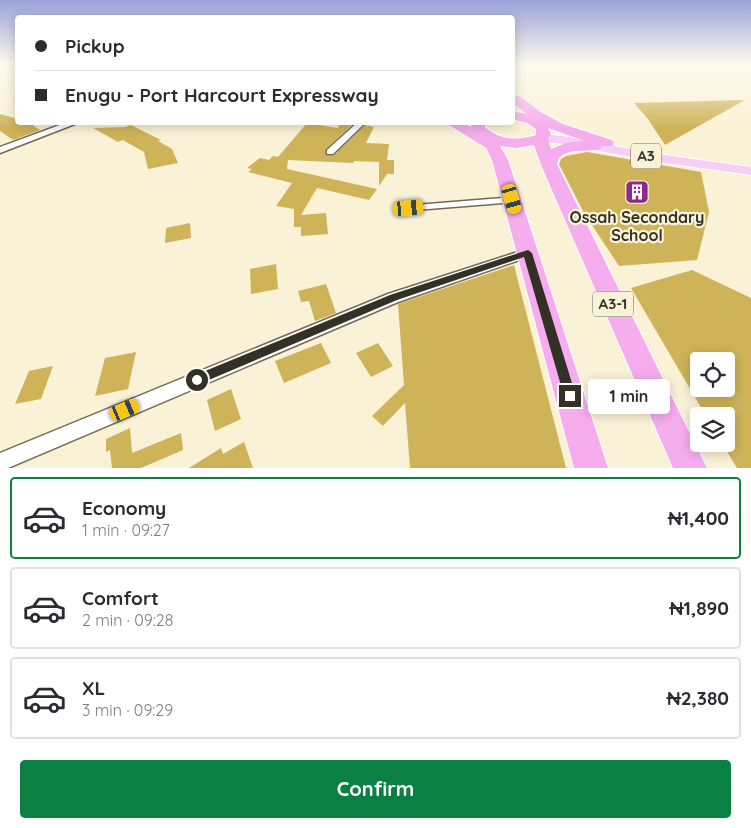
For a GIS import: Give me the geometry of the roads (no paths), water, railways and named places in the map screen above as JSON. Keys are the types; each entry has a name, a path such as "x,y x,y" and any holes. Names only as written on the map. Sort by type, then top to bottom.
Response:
{"highway":[{"name":"A3-1","path":"515,98 538,129 549,165 690,468"},
{"path":"515,98 528,111 546,122 602,145"},
{"path":"478,128 498,141 534,142 538,129 515,117"},
{"path":"456,125 480,138 488,145 501,165"},
{"path":"478,128 501,165 591,468"},
{"path":"549,165 551,157 561,150 574,146 602,145"}],"main road":[{"name":"A3","path":"538,129 680,162 751,171"},
{"name":"A3","path":"602,145 751,165"}],"street":[{"path":"0,150 69,125"},
{"path":"330,152 359,125"},
{"path":"0,462 393,298 528,253"}],"lane":[{"path":"409,208 512,199"}],"place":[{"name":"Ossah Secondary School","path":"637,192"}]}
